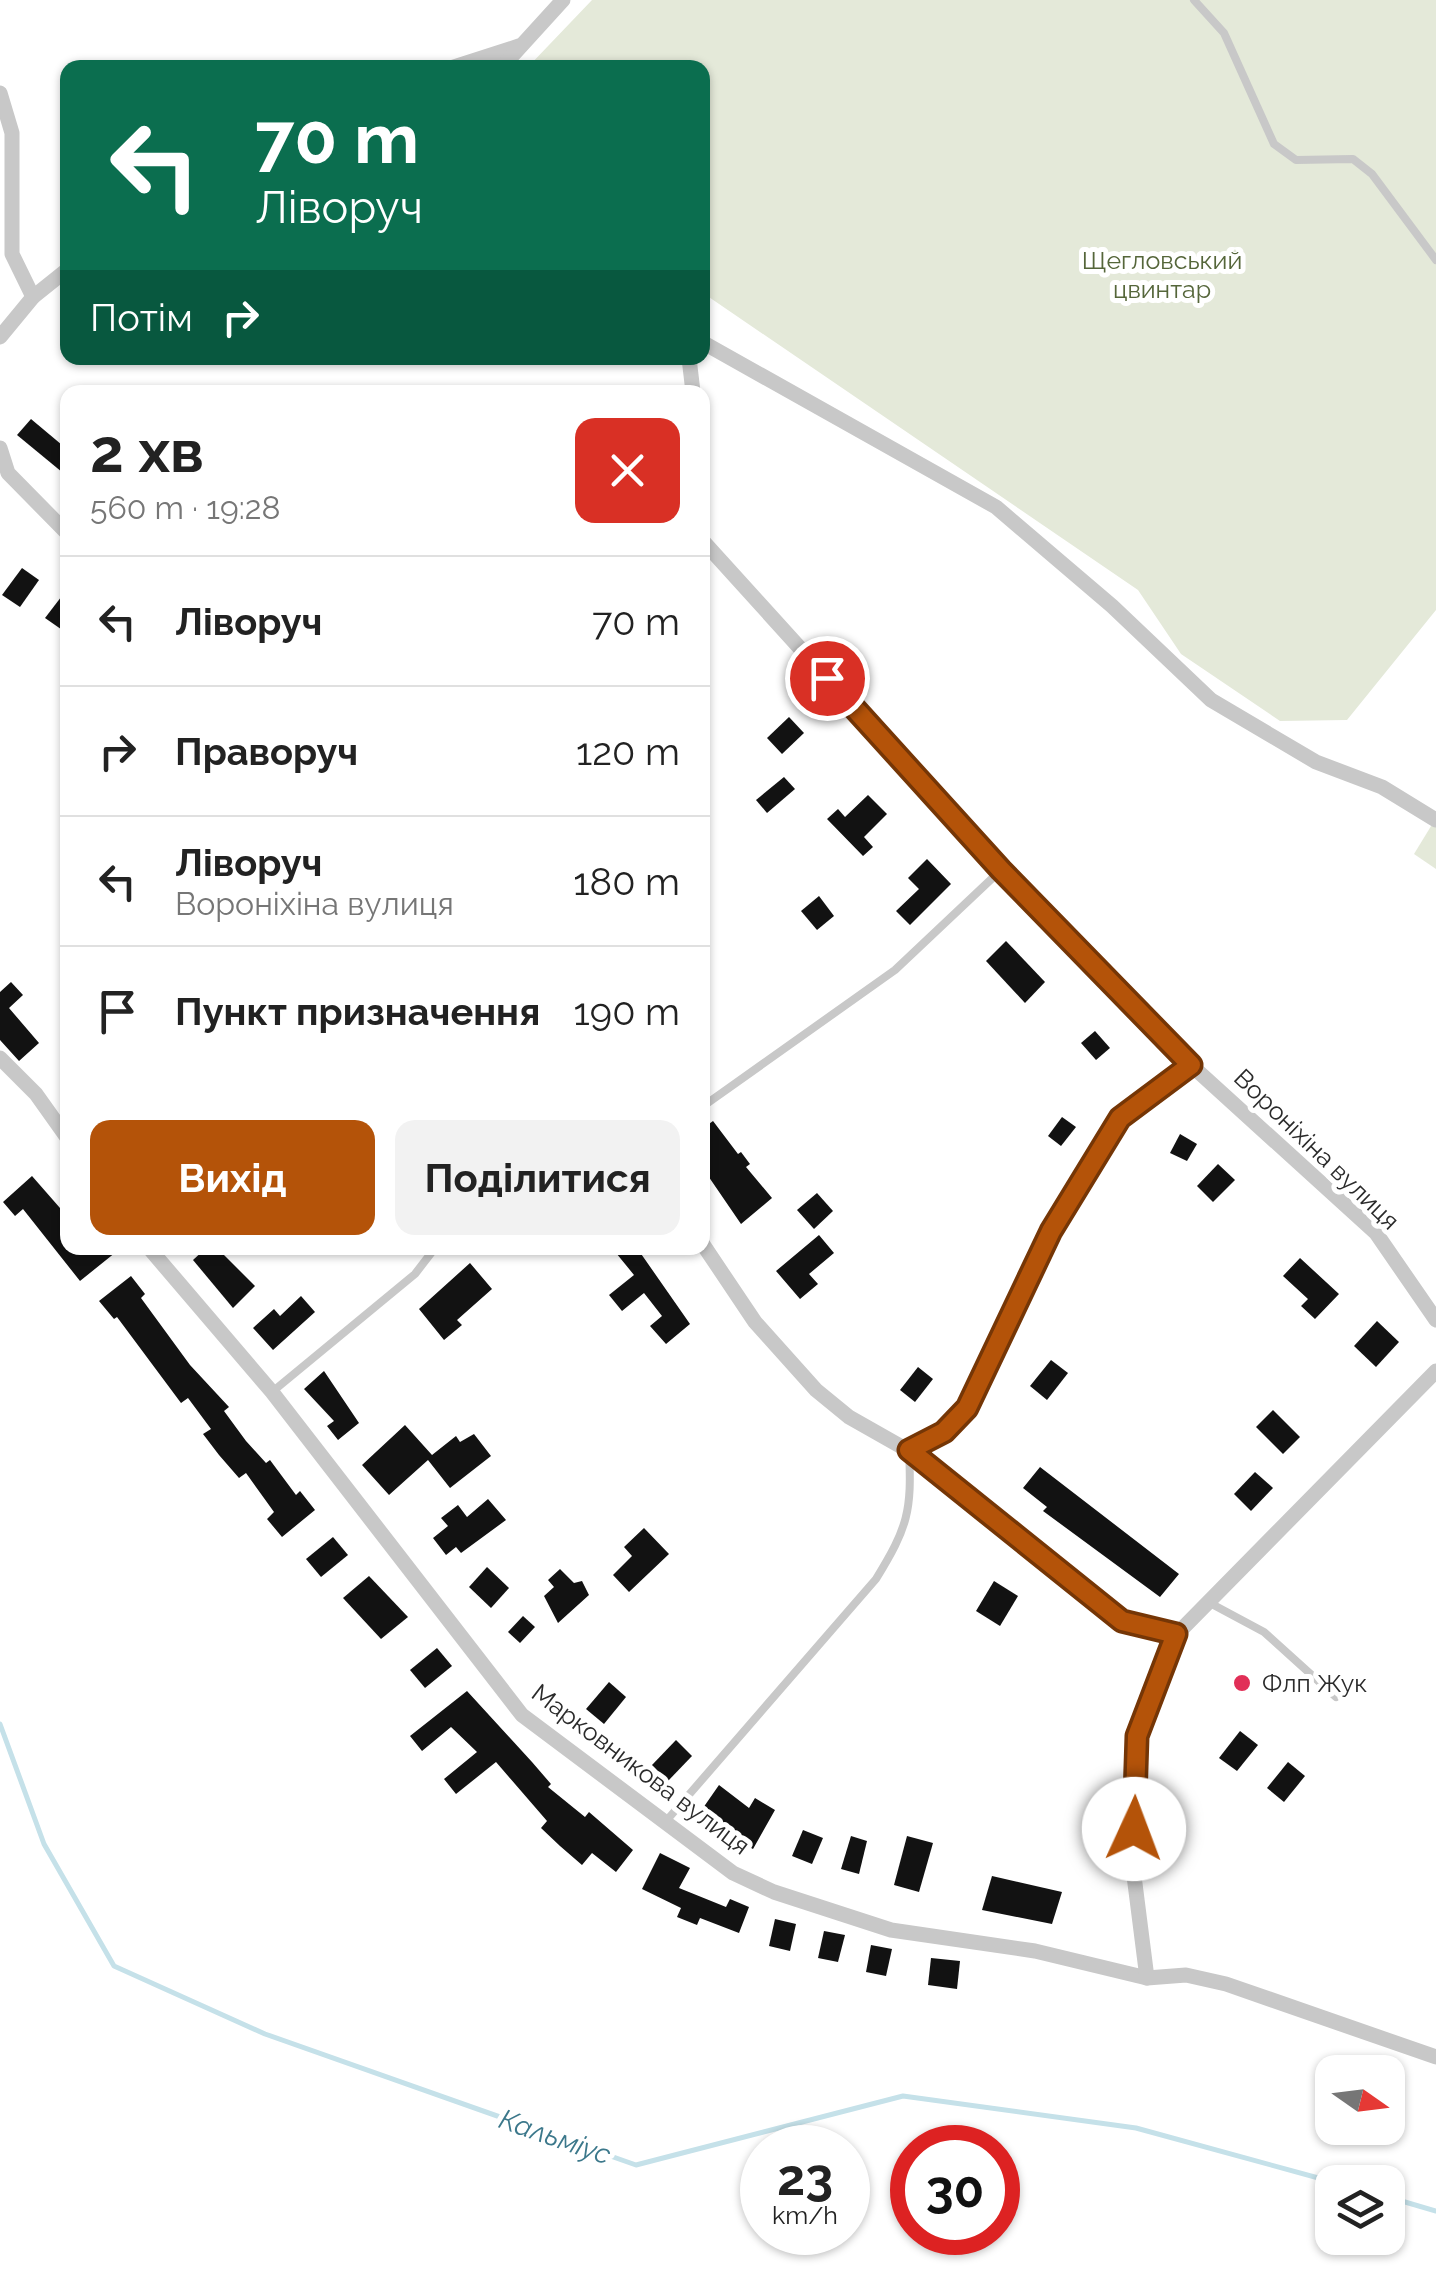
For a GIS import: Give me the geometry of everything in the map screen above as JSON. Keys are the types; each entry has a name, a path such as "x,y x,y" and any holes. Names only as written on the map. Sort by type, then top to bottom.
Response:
{"street":[{"path":"508,60 562,0"},
{"path":"476,60 522,45"},
{"path":"0,93 12,133 12,254 33,297"},
{"path":"0,338 33,297 60,275"},
{"path":"710,346 996,506 1211,700 1316,762 1382,788 1436,820"},
{"path":"0,448 8,473 60,526"},
{"name":"Вороніхіна вулиця","path":"710,549 1001,870 1191,1065 1376,1234 1436,1320"},
{"path":"0,1058 36,1094 60,1128"},
{"name":"Марковникова вулиця","path":"155,1255 272,1392 522,1716 733,1872 845,1916 937,1940 1051,1954 1147,1978 1186,1975 1226,1984 1436,2057"},
{"path":"710,1255 754,1322 794,1368 849,1417 909,1450 1122,1621 1176,1634"},
{"path":"1147,1978 1132,1860 1137,1736 1176,1634 1436,1371"}],"lane":[{"path":"1194,0 1224,33 1274,144 1296,160 1352,160 1372,174 1436,260"},
{"path":"710,1100 894,970 1001,870"},
{"path":"667,1820 876,1578 895,1548 912,1506 909,1450 944,1432 967,1408 1051,1231 1120,1118 1191,1065"},
{"path":"272,1392 415,1274 430,1255"},
{"path":"1208,1602 1264,1632 1336,1697"}],"green space":[{"name":"Щегловський цвинтар","path":"592,0 1436,0 1436,610 1347,720 1280,721 1181,654 1138,590 710,298 710,60 535,60"},
{"path":"1436,818 1436,869 1414,854"}],"building":[{"path":"31,419 60,443 60,470 17,435"},
{"path":"22,568 39,580 20,607 2,595"},
{"path":"60,598 60,628 45,618"},
{"path":"789,717 804,733 782,754 767,738"},
{"path":"784,777 795,789 767,813 756,800"},
{"path":"868,795 887,814 864,837 873,847 863,856 827,819 838,809 845,817"},
{"path":"927,859 951,884 910,925 896,911 919,889 908,878"},
{"path":"819,896 834,916 817,930 801,911"},
{"path":"1006,941 1045,982 1025,1003 986,961"},
{"path":"11,982 23,995 9,1008 39,1043 19,1061 0,1040 0,992"},
{"path":"1095,1031 1110,1048 1096,1060 1081,1043"},
{"path":"1062,1117 1076,1127 1061,1146 1048,1136"},
{"path":"713,1121 738,1154 741,1152 750,1164 746,1167 772,1198 741,1224 710,1179"},
{"path":"1180,1134 1197,1144 1187,1161 1170,1153"},
{"path":"1218,1164 1235,1180 1213,1202 1197,1186"},
{"path":"32,1176 60,1208 60,1255 112,1255 80,1281 23,1209 15,1216 3,1202"},
{"path":"817,1193 833,1211 814,1229 797,1210"},
{"path":"819,1235 834,1253 809,1274 818,1284 800,1299 776,1271"},
{"path":"198,1255 224,1255 255,1286 233,1308 193,1260"},
{"path":"618,1255 642,1255 690,1324 666,1344 650,1326 662,1316 644,1293 622,1311 609,1295 634,1275"},
{"path":"1300,1258 1339,1294 1315,1319 1301,1306 1308,1299 1283,1276"},
{"path":"470,1263 492,1289 457,1320 462,1325 444,1340 419,1309"},
{"path":"131,1276 145,1294 141,1298 190,1365 229,1407 224,1411 246,1441 266,1463 270,1460 296,1495 300,1491 315,1510 282,1537 267,1519 274,1512 246,1473 239,1478 203,1434 211,1429 188,1398 181,1403 117,1317 114,1319 99,1301"},
{"path":"301,1296 315,1312 273,1350 253,1328 274,1309 280,1316"},
{"path":"1377,1321 1399,1342 1376,1367 1354,1346"},
{"path":"1051,1360 1068,1373 1047,1400 1030,1386"},
{"path":"918,1367 933,1379 915,1402 900,1390"},
{"path":"324,1371 359,1423 338,1440 327,1426 334,1421 304,1389"},
{"path":"1273,1410 1300,1437 1283,1454 1256,1427"},
{"path":"405,1425 432,1455 456,1436 460,1442 474,1434 491,1456 450,1488 428,1460 389,1495 362,1465"},
{"path":"1040,1467 1179,1574 1160,1597 1043,1511 1047,1507 1023,1488"},
{"path":"1255,1472 1273,1488 1251,1511 1234,1494"},
{"path":"488,1499 506,1520 461,1553 456,1547 446,1555 433,1538 448,1526 441,1518 458,1505 467,1517"},
{"path":"644,1528 669,1554 629,1592 613,1575 632,1556 624,1547"},
{"path":"333,1537 348,1555 321,1577 306,1559"},
{"path":"487,1567 509,1588 491,1608 469,1587"},
{"path":"560,1569 574,1583 582,1581 589,1595 558,1623 544,1596 554,1587 548,1580"},
{"path":"369,1576 408,1617 381,1639 343,1598"},
{"path":"994,1581 1018,1596 1000,1626 976,1611"},
{"path":"523,1616 535,1627 520,1643 508,1632"},
{"path":"437,1648 452,1666 425,1688 410,1670"},
{"path":"609,1682 626,1697 604,1724 586,1709"},
{"path":"467,1691 551,1784 548,1787 585,1817 589,1812 633,1850 616,1872 592,1853 582,1865 560,1846 541,1828 547,1821 496,1762 456,1794 444,1779 477,1752 451,1727 422,1751 410,1736"},
{"path":"1240,1731 1258,1745 1237,1771 1219,1758"},
{"path":"676,1740 692,1756 668,1781 652,1765"},
{"path":"1288,1762 1305,1776 1284,1802 1267,1788"},
{"path":"719,1785 749,1808 755,1798 775,1810 753,1849 733,1838 736,1832 703,1808"},
{"path":"803,1830 823,1838 812,1864 792,1856"},
{"path":"851,1836 867,1841 859,1874 841,1869"},
{"path":"907,1836 933,1843 919,1892 894,1885"},
{"path":"660,1853 690,1868 679,1888 726,1907 730,1899 749,1907 739,1933 700,1918 697,1925 677,1917 681,1908 642,1889"},
{"path":"992,1876 1062,1892 1052,1924 982,1910"},
{"path":"775,1919 796,1924 790,1951 769,1946"},
{"path":"824,1931 845,1935 838,1962 818,1958"},
{"path":"871,1945 892,1949 886,1976 866,1972"},
{"path":"931,1958 960,1961 957,1989 928,1985"}],"waterway":[{"name":"Кальміус","path":"0,1724 44,1844 114,1966 265,2034 636,2165 903,2096 1136,2128 1315,2177"},
{"name":"Кальміус","path":"1405,2202 1436,2211"}],"place":[{"name":"Флп Жук","path":"1242,1683"}],"route":[{"path":"827,678 1001,870 1191,1065 1120,1118 1051,1231 988,1371 967,1408 944,1432 909,1450 1122,1621 1176,1634 1137,1736 1134,1829"}]}
